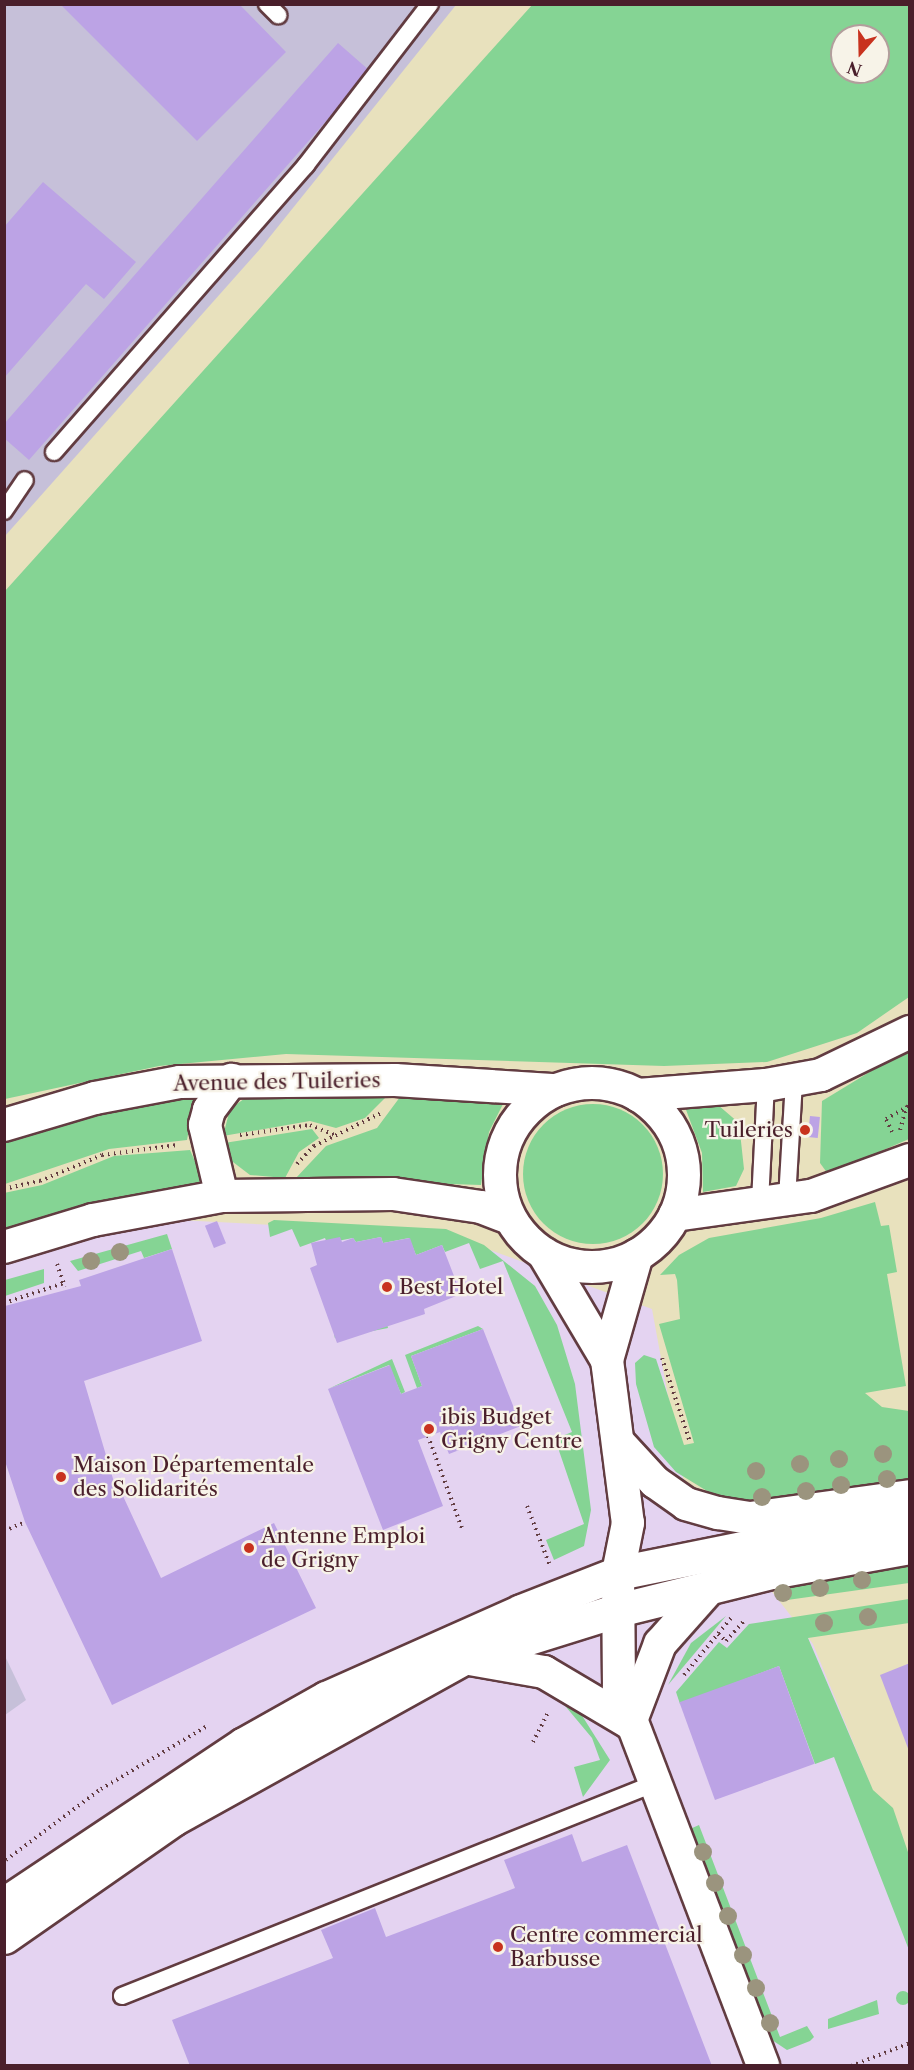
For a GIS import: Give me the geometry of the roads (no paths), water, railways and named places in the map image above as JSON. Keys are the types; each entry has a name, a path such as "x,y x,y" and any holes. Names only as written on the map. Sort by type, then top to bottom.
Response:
{"main road":[{"path":"4,1904 118,1823 326,1698 618,1573 909,1514"},
{"path":"4,1937 173,1819 464,1658 618,1610 708,1590 771,1572 909,1547"}],"street":[{"path":"638,1095 780,1083 821,1075 909,1032"},
{"path":"222,1196 205,1141 208,1110 232,1080"},
{"name":"Avenue des Tuileries","path":"4,1125 130,1090 232,1080 395,1080 555,1090"},
{"path":"510,1218 500,1180 510,1131 530,1107 555,1090 583,1083 611,1085 638,1095 656,1109 680,1148 682,1194 675,1215 659,1238 637,1255 591,1267 544,1254"},
{"path":"675,1215 773,1201 874,1177 902,1149"},
{"path":"4,1246 93,1220 222,1196 290,1193 393,1194 481,1207 510,1218 544,1254 607,1360 620,1444 628,1523 618,1573 619,1688 653,1784 763,2066"},
{"path":"607,1360 637,1255"},
{"path":"620,1444 655,1482 686,1503 718,1513 750,1518 909,1496"},
{"path":"630,1722 660,1644 708,1590"},
{"path":"464,1658 544,1672 630,1722"}],"lane":[{"path":"54,452 306,165 430,4"},
{"path":"4,511 25,480"},
{"path":"773,1201 780,1083"},
{"path":"773,1201 780,1083"},
{"path":"122,1996 653,1784"}],"place":[{"name":"Tuileries","path":"805,1130"},
{"name":"Best Hotel","path":"387,1287"},
{"name":"ibis Budget Grigny Centre","path":"429,1429"},
{"name":"Maison Départementale des Solidarités","path":"61,1477"},
{"name":"Antenne Emploi de Grigny","path":"249,1548"},
{"name":"Centre commercial Barbusse","path":"498,1947"}]}
